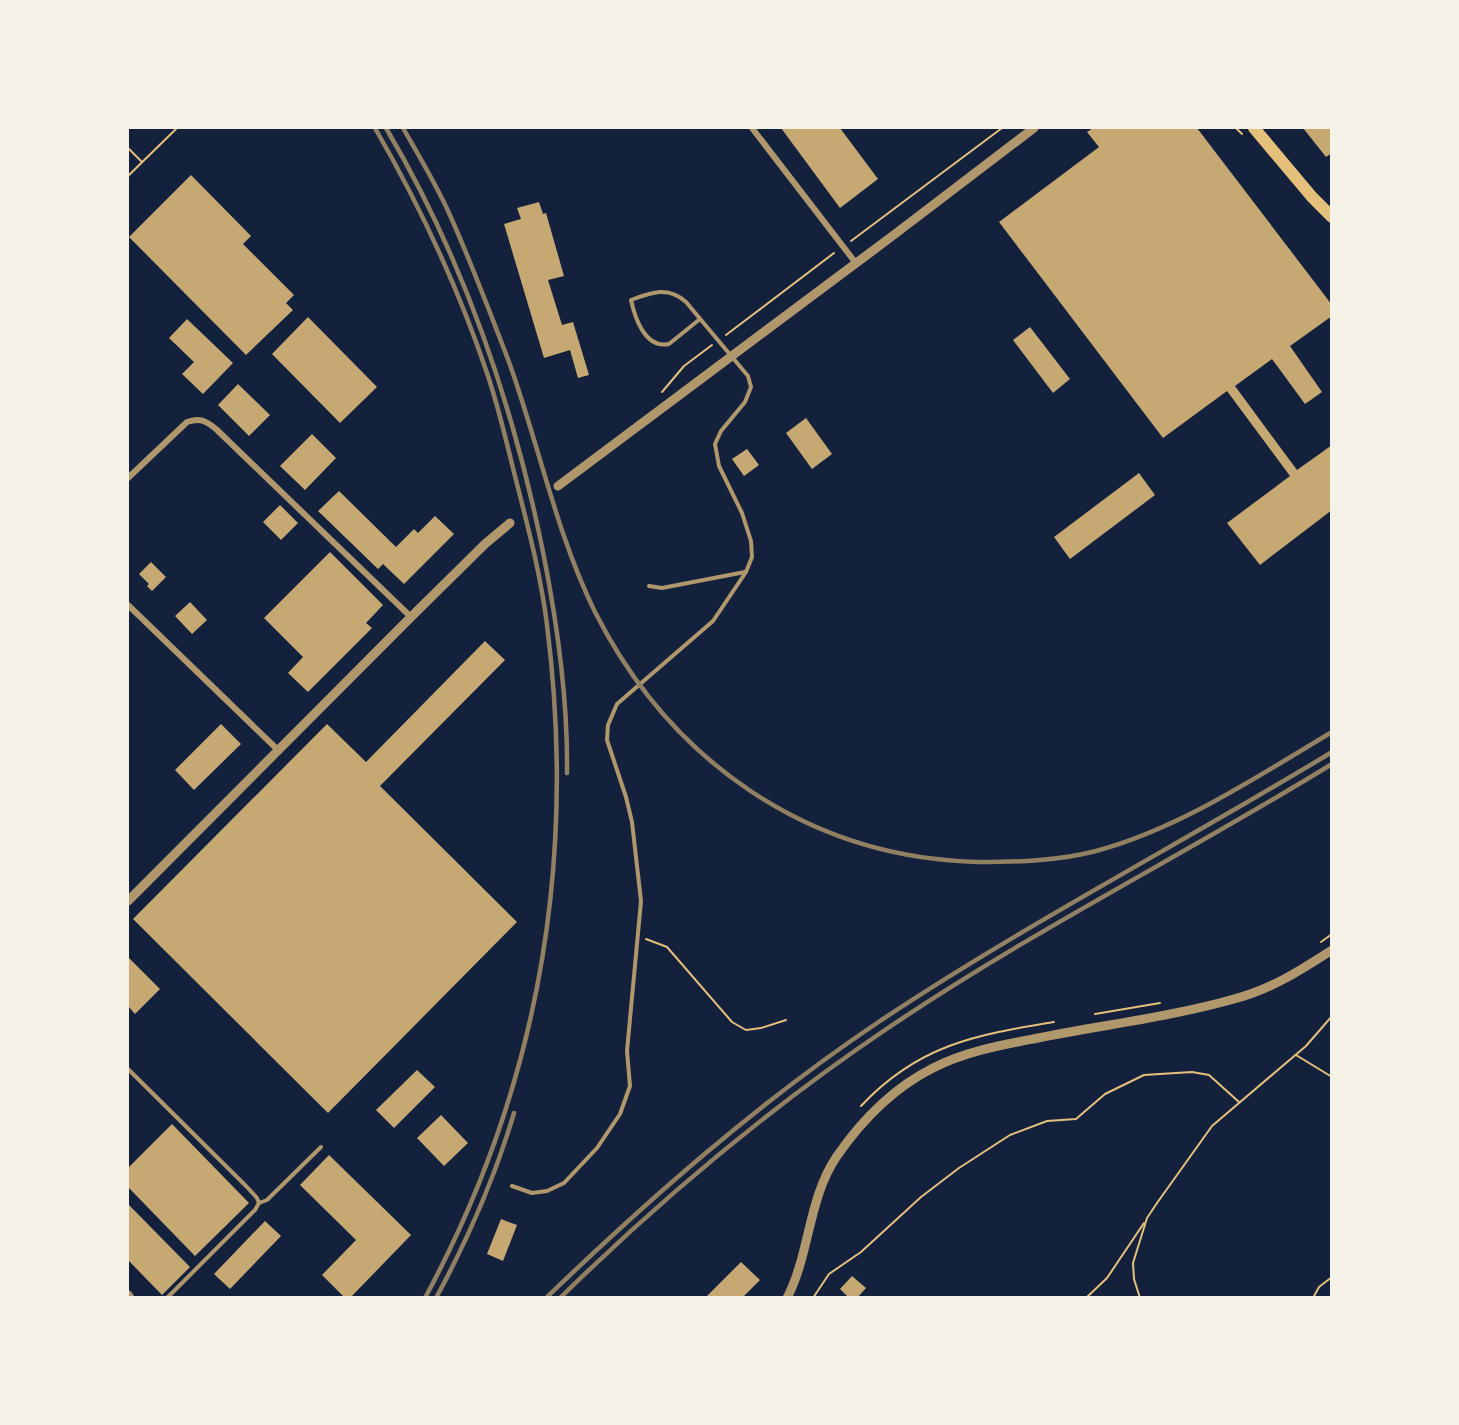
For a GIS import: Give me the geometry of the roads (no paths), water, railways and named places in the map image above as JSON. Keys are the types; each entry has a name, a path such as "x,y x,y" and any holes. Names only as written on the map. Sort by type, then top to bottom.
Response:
{"main road":[{"path":"1254,128 1305,189 1332,217"}],"street":[{"path":"752,128 855,262"},
{"path":"558,486 1034,128"},
{"path":"128,478 180,427 187,422 204,419 411,617"},
{"path":"128,901 411,617 485,544 510,523"},
{"path":"128,605 278,750"},
{"path":"787,1298 800,1268 825,1180 835,1160 868,1118 892,1094 914,1079 932,1068 980,1049 1154,1017 1236,999 1287,978 1332,950"}],"lane":[{"path":"512,1186 532,1193 547,1191 564,1183 597,1148 620,1114 630,1086 627,1051 641,901 636,847 626,797 607,740 608,724 617,704 713,621 746,572 752,557 751,540 742,513 719,466 715,451 716,438 745,402 751,387 748,376 686,302 674,293 663,291 631,300 634,316 640,328 651,340 663,345 669,344 700,319"},
{"path":"649,586 662,588 746,572"},
{"path":"128,1069 246,1186 259,1203"},
{"path":"167,1298 259,1203 267,1200 321,1147"}],"railway":[{"path":"375,128 437,248 464,309 491,386 534,552 547,625 555,713 557,800 552,886 540,971 522,1055 496,1137 464,1218 425,1298"},
{"path":"386,128 414,178 462,282 483,335 518,445 554,610 564,691 567,773"},
{"path":"403,128 444,202 480,287 520,393 569,551 595,612 626,666 663,714 705,756 752,792 803,821 858,842 916,856 978,862 1052,859 1096,851 1127,841 1188,815 1332,732"},
{"path":"546,1298 707,1152 835,1052 935,985 991,951 1332,752"},
{"path":"560,1298 637,1225 757,1123 885,1030 994,960 1332,764"},
{"path":"436,1298 480,1207 514,1113"}]}
